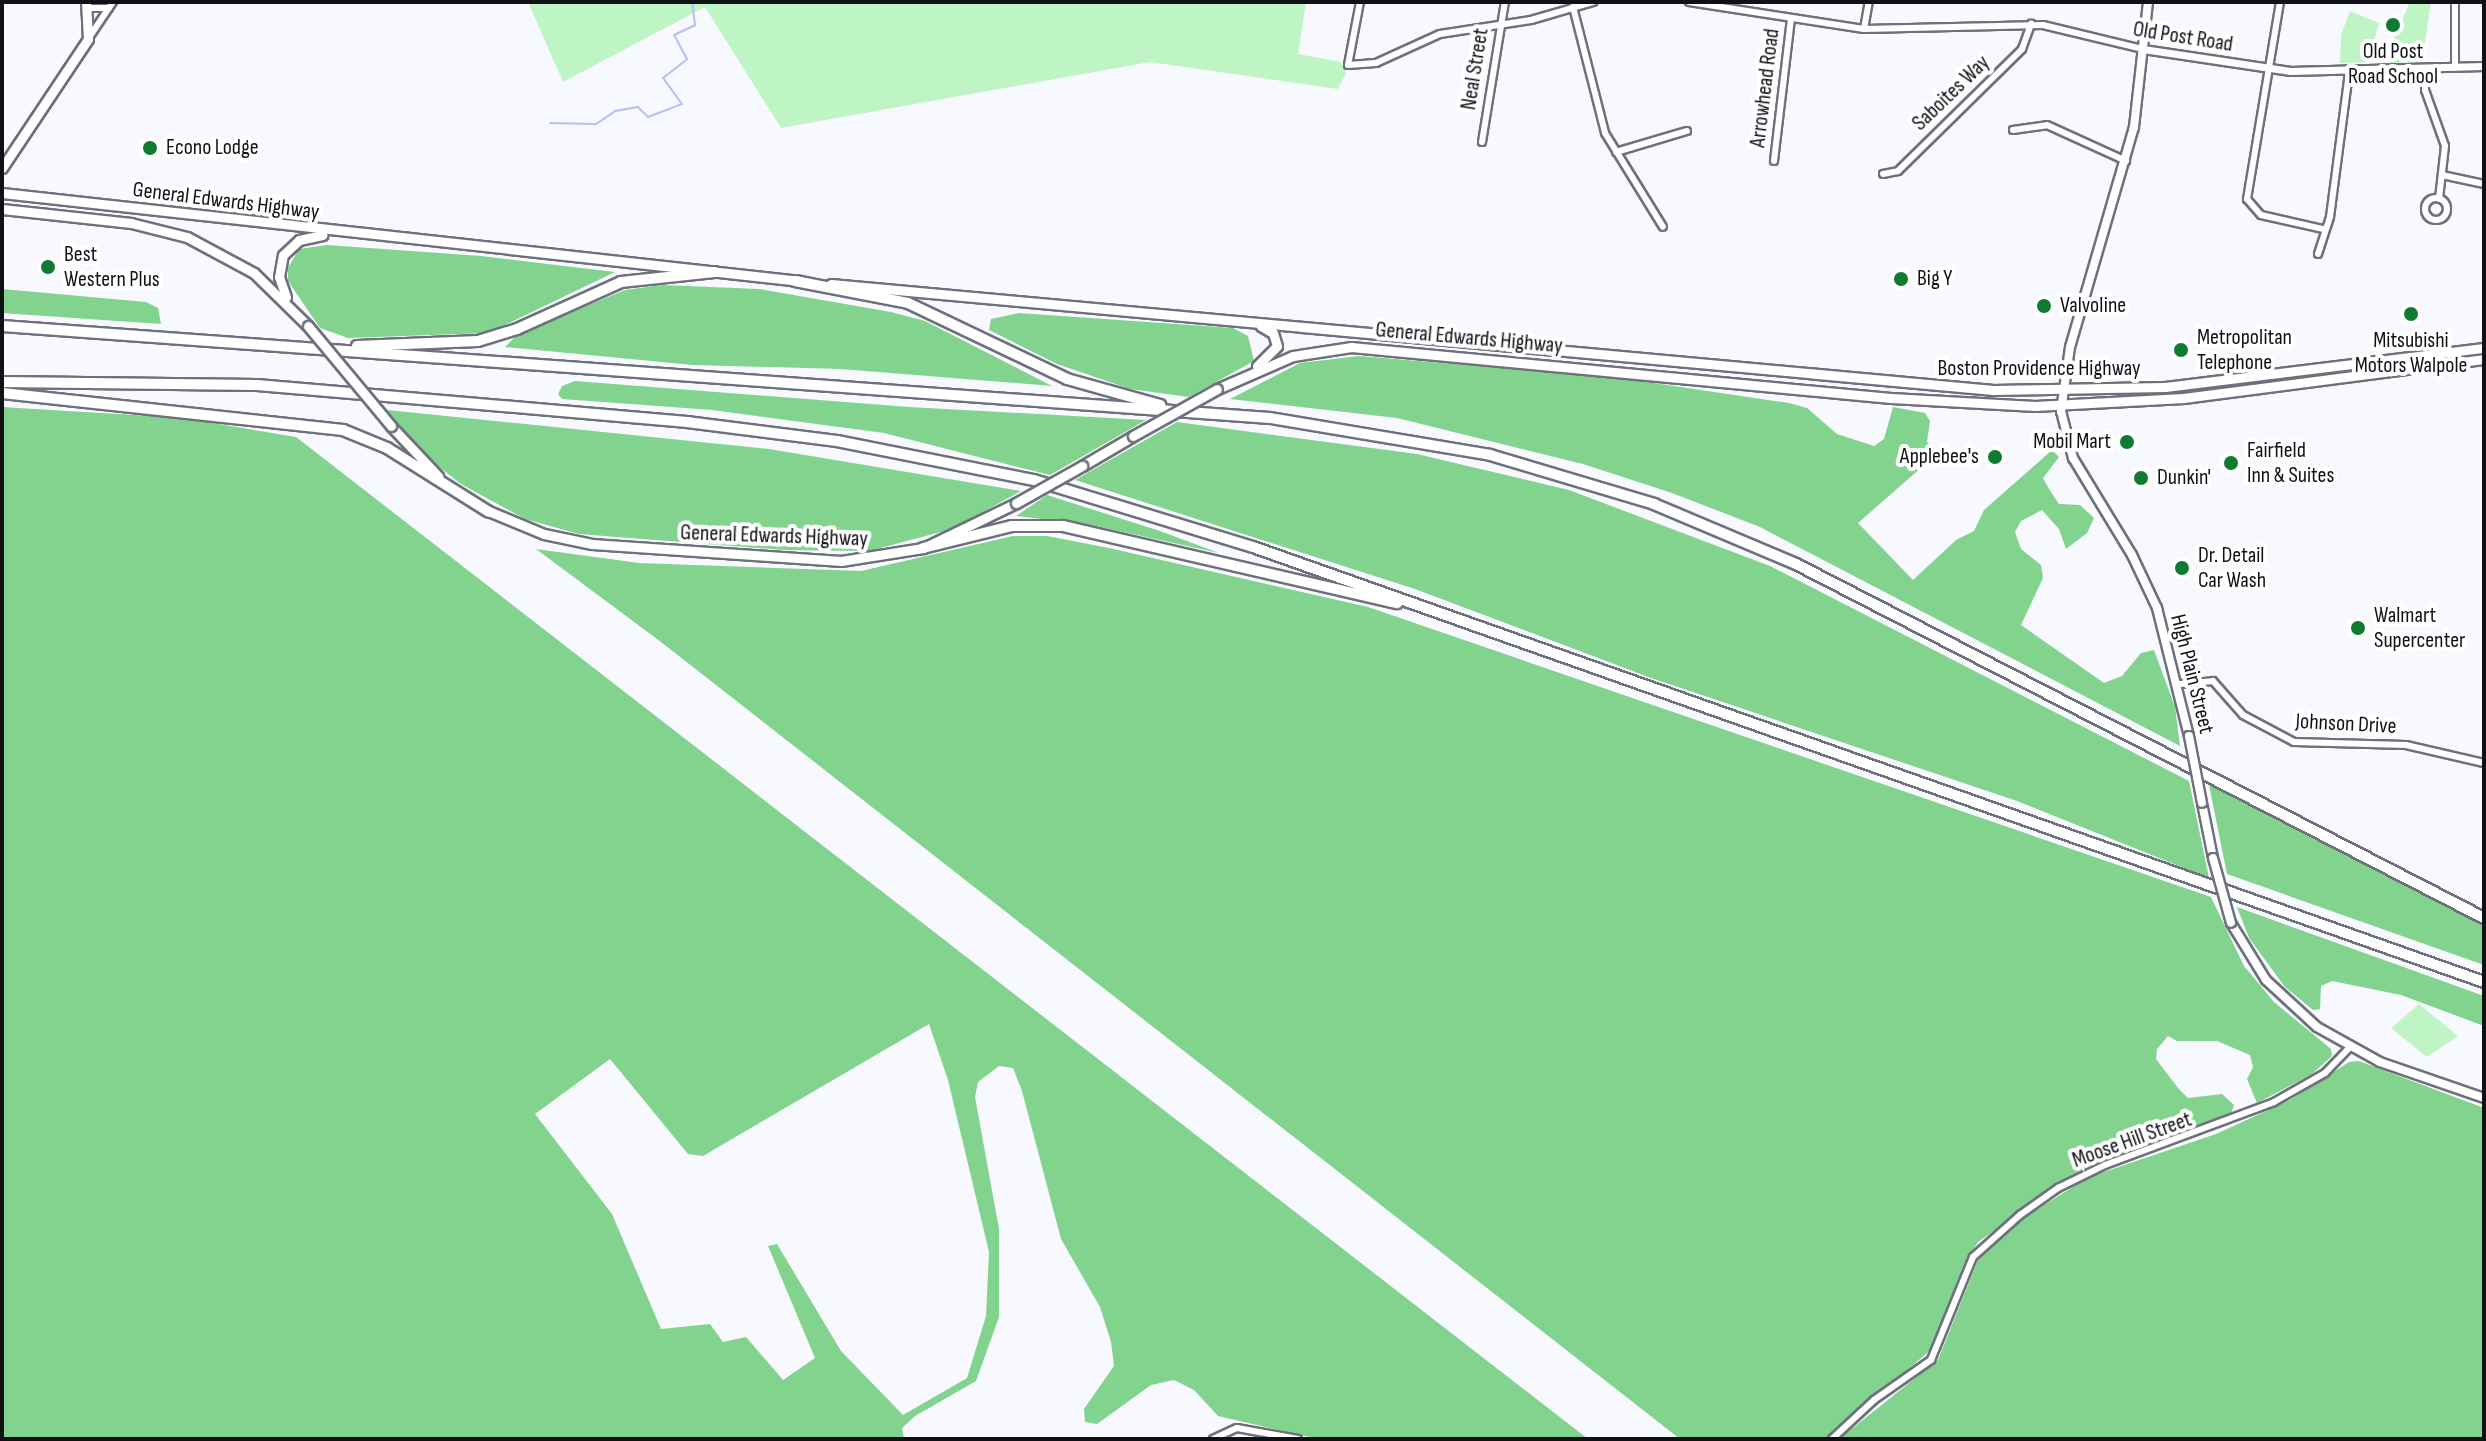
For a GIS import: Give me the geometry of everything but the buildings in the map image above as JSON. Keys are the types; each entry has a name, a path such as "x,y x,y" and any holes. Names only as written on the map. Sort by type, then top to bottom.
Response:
{"highway":[{"path":"317,349 478,341 512,331 617,283 714,272"},
{"path":"795,281 908,303 1072,381 1181,412"},
{"path":"2,326 1296,421 1433,442 1559,473 1678,513 1830,581 2484,918"},
{"path":"2,382 295,388 837,441 1072,490 1429,609 2484,982"},
{"path":"2,393 343,430 387,448 489,512"},
{"path":"923,548 1012,526 1063,526 1429,609"}],"main road":[{"name":"High Plain Street","path":"2148,2 2126,161 2060,391 2060,405 2075,463 2154,600 2180,684 2213,858 2231,923 2249,956 2282,998 2350,1047 2484,1098"},
{"path":"2,168 88,39 87,5"},
{"name":"General Edwards Highway","path":"2,193 373,237 795,281 1784,373"},
{"name":"General Edwards Highway","path":"2,209 131,223 176,233 239,263 291,304 391,426 440,478 489,512 544,534 615,547 828,561 923,548 1016,503 1237,378 1293,356 1367,347 1805,388"},
{"path":"291,304 279,273 293,244 317,235 373,237"},
{"path":"1237,378 1277,348 1273,333 1255,324"},
{"name":"Boston Providence Highway","path":"1784,373 2060,391 2175,386 2484,348"},
{"name":"Boston Providence Highway","path":"1805,388 1945,402 2060,405 2196,397 2484,359"}],"street":[{"path":"1360,2 1348,65 1376,63 1440,34 1501,25 1593,2"},
{"name":"Neal Street","path":"1482,142 1505,2"},
{"name":"Old Post Road","path":"1689,2 1864,29 2031,24 2143,49 2266,68 2349,73 2484,66"},
{"path":"1864,29 1869,2"},
{"path":"2280,2 2266,68 2247,199 2261,215 2323,229"},
{"path":"2455,2 2455,68"},
{"path":"87,5 111,5"},
{"path":"88,39 111,5"},
{"path":"1573,7 1605,133 1663,227"},
{"name":"Arrowhead Road","path":"1774,161 1791,19"},
{"name":"Saboites Way","path":"1883,174 1898,171 2002,69 2026,43 2031,24"},
{"path":"2425,69 2425,90 2445,146 2439,199"},
{"path":"2318,254 2323,229 2330,217 2349,73"},
{"path":"2013,130 2047,125 2126,161"},
{"path":"1616,152 1687,131"},
{"path":"2442,175 2484,184"},
{"name":"Johnson Drive","path":"2180,684 2213,681 2252,722 2294,742 2406,745 2484,763"},
{"name":"Moose Hill Street","path":"1832,1439 1874,1400 1931,1360 1973,1257 2020,1215 2105,1165 2274,1102 2325,1073 2350,1047"},
{"path":"1213,1439 1235,1428 1298,1439"}],"green space":[{"path":"528,2 1306,2 1298,54 1341,62 1346,73 1338,89 1150,62 781,128 705,7 563,82"},
{"path":"2410,2 2431,2 2423,54 2419,62 2390,63 2392,43"},
{"path":"2350,11 2379,23 2368,62 2340,63 2341,35"},
{"path":"327,245 481,256 615,272 488,333 348,338 320,328 288,281 288,268 299,249"},
{"path":"662,285 759,289 891,312 925,321 1052,386 841,369 693,365 505,347 517,335 625,290"},
{"path":"2,289 146,302 158,308 161,324 2,313"},
{"path":"1019,313 1233,328 1248,336 1254,361 1189,397 1130,389 1057,364 989,330 991,319"},
{"path":"1359,356 1620,378 1789,403 1807,408 1837,434 1874,446 1884,439 1893,407 1925,413 1930,421 1927,442 1939,452 1858,523 1913,580 1956,540 1974,531 1984,510 2052,450 2059,457 2043,478 2049,489 2059,504 2080,505 2094,518 2087,533 2066,549 2059,529 2042,510 2021,521 2015,532 2021,549 2041,565 2043,578 2021,625 2104,683 2122,676 2141,653 2154,650 2175,707 2180,746 1760,527 1672,493 1583,464 1397,418 1230,399 1300,363"},
{"path":"575,381 909,407 1146,420 1050,475 884,433 712,410 562,399 558,394 562,386"},
{"path":"2,407 183,418 296,437 1588,1439 1318,1439 1218,1416 1194,1390 1174,1380 1151,1385 1097,1424 1085,1422 1084,1409 1114,1366 1111,1342 1100,1307 1061,1239 1022,1091 1013,1068 999,1066 978,1082 975,1097 999,1229 999,1317 976,1381 915,1416 902,1428 904,1439 2,1439","holes":["929,1024 948,1080 989,1252 986,1316 967,1378 903,1415 841,1351 777,1244 768,1246 815,1358 783,1380 746,1337 723,1342 710,1324 661,1329 612,1214 535,1114 610,1059 688,1154 703,1156"]},
{"path":"387,410 769,449 1021,491 952,529 869,551 784,550 579,534 525,519 461,484 429,459"},
{"path":"1177,422 1417,454 1569,490 1770,566 2189,781 2209,878 2017,801 1651,678 1415,589 1075,480"},
{"path":"1047,495 1219,553 1087,524 1016,516"},
{"path":"1013,536 1047,536 1109,548 1368,607 2211,897 2244,966 2274,1002 2331,1049 2332,1056 2312,1074 2257,1103 2247,1079 2253,1067 2250,1055 2217,1041 2177,1041 2168,1036 2157,1049 2156,1059 2178,1088 2188,1098 2222,1094 2234,1105 2230,1117 2152,1141 2079,1171 1978,1242 1965,1262 1934,1347 1827,1439 1680,1439 661,642 536,549 639,563 861,571"},
{"path":"2209,785 2484,926 2484,965 2227,874"},
{"path":"2237,907 2484,996 2484,1026 2401,995 2332,981 2321,986 2320,1009 2313,1010 2285,987 2249,938"},
{"path":"2419,1004 2458,1036 2427,1057 2391,1028"},
{"path":"2359,1061 2484,1108 2484,1439 1839,1439 1938,1360 1978,1260 2028,1215 2089,1177 2216,1134 2290,1100 2349,1062"}],"waterway":[{"path":"550,123 596,124 615,111 638,107 648,117 682,104 663,78 687,59 674,35 695,25 692,2"}],"place":[{"name":"Old Post Road School","path":"2393,25"},
{"name":"Econo Lodge","path":"150,148"},
{"name":"Best Western Plus","path":"48,267"},
{"name":"Big Y","path":"1901,279"},
{"name":"Valvoline","path":"2044,306"},
{"name":"Mitsubishi Motors Walpole","path":"2411,314"},
{"name":"Metropolitan Telephone","path":"2181,350"},
{"name":"Mobil Mart","path":"2127,442"},
{"name":"Applebee's","path":"1995,457"},
{"name":"Fairfield Inn & Suites","path":"2231,463"},
{"name":"Dunkin'","path":"2141,478"},
{"name":"Dr. Detail Car Wash","path":"2182,568"},
{"name":"Walmart Supercenter","path":"2358,628"}]}
